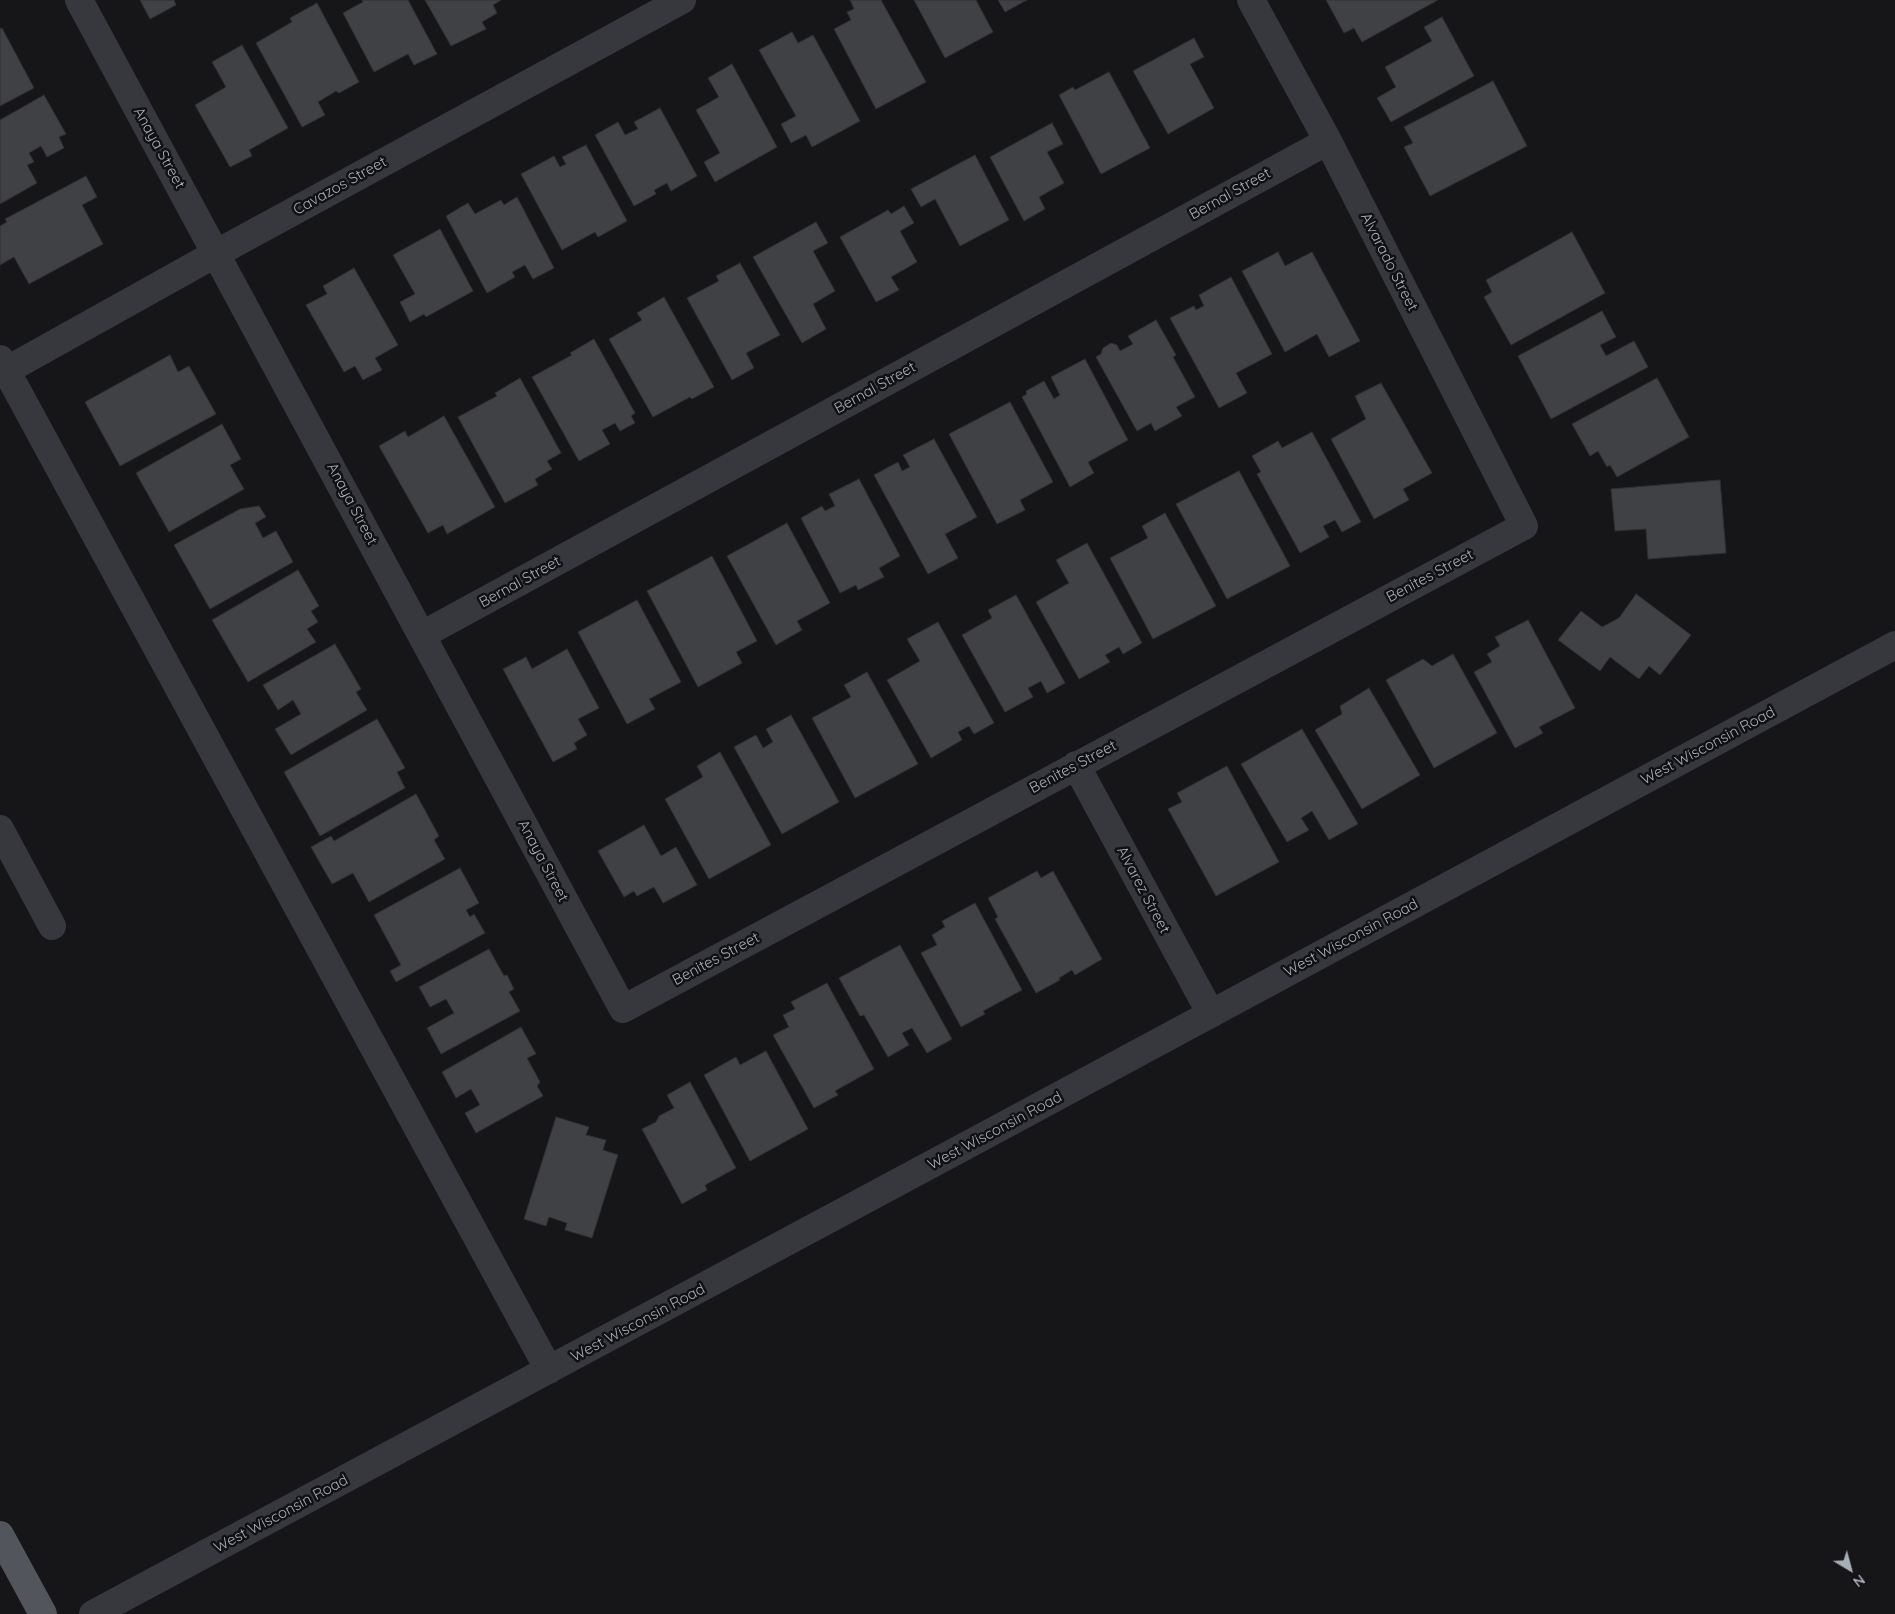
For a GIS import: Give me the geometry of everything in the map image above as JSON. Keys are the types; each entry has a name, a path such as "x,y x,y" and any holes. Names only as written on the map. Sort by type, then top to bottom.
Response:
{"main road":[{"path":"0,1535 43,1614"}],"street":[{"name":"Anaya Street","path":"79,0 623,1009"},
{"name":"Cavazos Street","path":"2,368 682,0"},
{"name":"Alvarado Street","path":"1250,0 1328,141 1524,526"},
{"name":"Bernal Street","path":"422,635 1328,141"},
{"path":"2,368 549,1370"},
{"name":"Benites Street","path":"623,1009 1524,526"},
{"name":"West Wisconsin Road","path":"93,1614 1211,1014 1895,644"},
{"name":"Alvarez Street","path":"1076,765 1211,1014"},
{"path":"0,828 52,926"}],"building":[{"path":"140,0 174,0 176,5 150,19"},
{"path":"362,0 408,0 437,54 414,65 408,54 374,72 343,13 363,2"},
{"path":"425,0 501,0 493,5 497,13 482,22 486,29 451,46"},
{"path":"850,0 881,0 926,82 876,109 834,29 851,20 847,12 854,9"},
{"path":"914,0 976,0 993,32 945,58"},
{"path":"998,0 1027,0 1005,12"},
{"path":"1326,0 1438,0 1362,42 1354,28 1344,33"},
{"path":"317,3 359,82 339,93 336,91 318,102 325,115 302,127 256,43 292,22 290,18"},
{"path":"1442,17 1474,76 1391,122 1377,98 1396,87 1385,67 1432,41 1424,27"},
{"path":"2,28 34,88 0,106 0,29"},
{"path":"792,32 798,43 813,35 860,121 812,147 806,135 791,143 781,124 796,116 759,50"},
{"path":"1194,38 1204,57 1190,64 1214,108 1168,134 1133,71"},
{"path":"242,45 288,128 249,150 252,156 230,167 195,105 226,87 212,62"},
{"path":"732,64 777,147 715,182 704,162 720,153 696,110 719,97 708,78"},
{"path":"1109,72 1150,148 1101,174 1059,95 1073,87 1075,90"},
{"path":"1493,81 1527,146 1430,196 1404,147 1413,143 1404,127"},
{"path":"44,95 66,134 59,137 64,148 47,157 41,146 29,153 34,162 27,165 37,183 0,204 0,120"},
{"path":"660,108 697,176 671,191 667,183 654,190 656,194 634,206 595,135 618,122 625,135 638,129 634,122"},
{"path":"1052,123 1063,144 1047,152 1064,183 1039,197 1045,209 1024,221 990,157"},
{"path":"586,145 627,221 598,237 595,232 562,250 521,174 554,156 560,167 566,164 562,157"},
{"path":"975,155 1009,220 960,246 935,199 921,207 911,189"},
{"path":"86,176 97,197 82,205 103,244 29,284 14,257 0,265 0,226 7,222 5,219"},
{"path":"517,197 554,268 533,279 525,265 512,272 515,277 487,293 446,216 468,203 475,214 501,200 504,205"},
{"path":"904,206 914,223 900,231 917,262 891,277 899,290 876,302 840,237 888,210 891,214"},
{"path":"816,222 828,243 813,251 835,291 813,304 826,329 802,343 753,257"},
{"path":"440,229 473,291 426,317 424,314 410,322 400,302 415,294 393,255"},
{"path":"1572,232 1605,293 1511,345 1484,297 1492,292 1486,280"},
{"path":"1278,252 1285,266 1312,252 1360,341 1329,357 1317,334 1285,352 1242,271"},
{"path":"740,263 780,335 746,353 754,368 732,380 687,298 719,281 716,276"},
{"path":"354,268 398,345 375,358 382,370 363,380 355,366 344,372 306,305 327,294 323,286"},
{"path":"1231,277 1272,354 1236,373 1247,393 1219,408 1170,318 1194,306 1196,310 1204,306 1199,295"},
{"path":"664,297 714,387 692,399 690,397 653,417 609,339 642,320 637,313"},
{"path":"1602,311 1616,337 1600,345 1606,356 1634,341 1648,367 1551,419 1518,356"},
{"path":"1156,320 1176,355 1173,357 1195,397 1176,407 1182,416 1155,431 1151,423 1137,431 1096,357 1101,354 1103,348 1111,343 1117,345 1120,351 1133,344 1128,336"},
{"path":"594,339 635,413 631,416 635,423 620,431 615,423 602,430 610,444 579,461 532,377 572,355 570,353"},
{"path":"170,355 178,372 189,366 216,414 120,466 85,402"},
{"path":"1085,359 1128,440 1088,462 1094,473 1070,487 1022,397 1027,394 1026,391 1044,381 1054,399 1060,395 1051,377"},
{"path":"520,378 561,453 547,461 552,469 535,479 538,485 505,503 458,417 497,396 495,393"},
{"path":"1657,378 1689,437 1617,477 1610,465 1607,467 1598,451 1590,456 1572,424"},
{"path":"1381,383 1432,473 1403,489 1409,500 1374,519 1331,439 1366,419 1355,396"},
{"path":"1010,402 1053,482 1020,500 1025,510 997,524 949,434"},
{"path":"444,416 495,507 447,534 443,525 428,533 379,446 405,431 408,437"},
{"path":"222,424 241,459 230,465 244,489 169,532 136,473"},
{"path":"1312,432 1361,522 1342,532 1335,520 1323,526 1329,537 1300,553 1257,474 1261,472 1252,456 1278,441 1282,448"},
{"path":"934,439 977,517 945,534 958,558 928,574 874,475 898,462 902,471 910,467 903,455"},
{"path":"1239,471 1290,566 1227,599 1176,504"},
{"path":"859,479 900,556 879,568 884,577 858,590 856,585 840,593 801,518 822,506 825,511 835,506 829,494"},
{"path":"1720,480 1726,553 1648,559 1646,529 1615,531 1611,489"},
{"path":"259,506 266,517 255,523 263,538 276,531 293,562 210,609 174,545 240,509"},
{"path":"1165,513 1216,606 1153,639 1110,558 1148,538 1142,526"},
{"path":"787,523 830,603 797,621 802,630 776,645 727,556"},
{"path":"1087,543 1142,643 1123,654 1119,647 1105,655 1110,662 1079,679 1036,602 1069,583 1056,560"},
{"path":"712,556 757,641 736,652 742,663 698,687 647,591"},
{"path":"298,570 319,606 311,611 318,622 307,629 316,642 248,682 212,620"},
{"path":"1636,594 1691,635 1660,675 1649,666 1639,679 1610,657 1600,671 1558,640 1581,611 1602,627 1619,618"},
{"path":"1016,595 1065,683 1047,693 1041,681 1028,688 1033,697 1005,712 962,635 992,618 988,610"},
{"path":"637,600 681,682 649,699 655,709 627,724 578,632"},
{"path":"1528,620 1575,708 1539,727 1543,733 1515,748 1474,672 1492,662 1487,654 1500,646 1495,637"},
{"path":"938,622 994,723 974,734 969,726 958,732 962,740 931,758 887,680 920,661 907,639"},
{"path":"335,644 361,689 356,692 367,710 291,755 275,729 301,714 293,700 278,710 263,685"},
{"path":"567,649 599,708 578,719 587,735 574,743 577,749 553,762 503,669 526,657 532,669"},
{"path":"1453,654 1497,733 1434,768 1386,680 1423,659 1432,666"},
{"path":"867,672 918,764 855,798 812,718 851,697 844,685"},
{"path":"1369,688 1420,775 1362,809 1315,730 1342,714 1340,706"},
{"path":"791,715 839,802 782,834 734,747 756,735 763,748 773,742 766,729"},
{"path":"377,719 405,768 397,772 405,788 320,836 284,772"},
{"path":"1302,729 1358,824 1329,840 1312,811 1301,818 1309,830 1287,842 1241,764"},
{"path":"720,752 771,845 709,879 665,799 703,777 697,766"},
{"path":"1227,766 1279,862 1216,896 1168,809 1182,802 1177,793"},
{"path":"416,794 439,836 434,840 445,859 369,902 353,873 332,884 311,847 331,836 334,841"},
{"path":"644,825 661,856 676,847 697,885 663,903 654,887 637,896 634,891 624,897 598,851"},
{"path":"460,868 479,903 466,910 470,917 474,914 485,933 396,982 390,971 401,965 374,915"},
{"path":"1037,871 1041,878 1053,871 1102,959 1075,975 1072,970 1059,978 1060,980 1036,993 995,919 998,917 988,898"},
{"path":"975,903 1022,990 983,1011 985,1014 961,1027 921,953 937,945 932,935 945,927 942,921"},
{"path":"900,945 952,1039 927,1053 912,1028 902,1033 909,1045 888,1057 864,1015 860,1016 839,978"},
{"path":"489,949 504,976 507,975 514,989 509,992 520,1011 441,1054 427,1028 454,1013 446,999 430,1007 419,987"},
{"path":"827,983 874,1069 835,1091 838,1095 814,1108 773,1035 789,1027 783,1015 795,1009 791,1002"},
{"path":"521,1027 536,1054 527,1058 540,1082 537,1086 543,1096 476,1133 465,1113 480,1105 471,1089 456,1098 442,1072"},
{"path":"766,1051 808,1129 750,1161 704,1075 736,1057 740,1065"},
{"path":"690,1082 736,1168 705,1185 707,1190 682,1204 642,1129 656,1122 659,1116 674,1108 667,1095"},
{"path":"556,1117 589,1127 586,1135 606,1140 603,1150 618,1155 592,1238 565,1230 567,1223 549,1217 546,1226 524,1219"}]}
